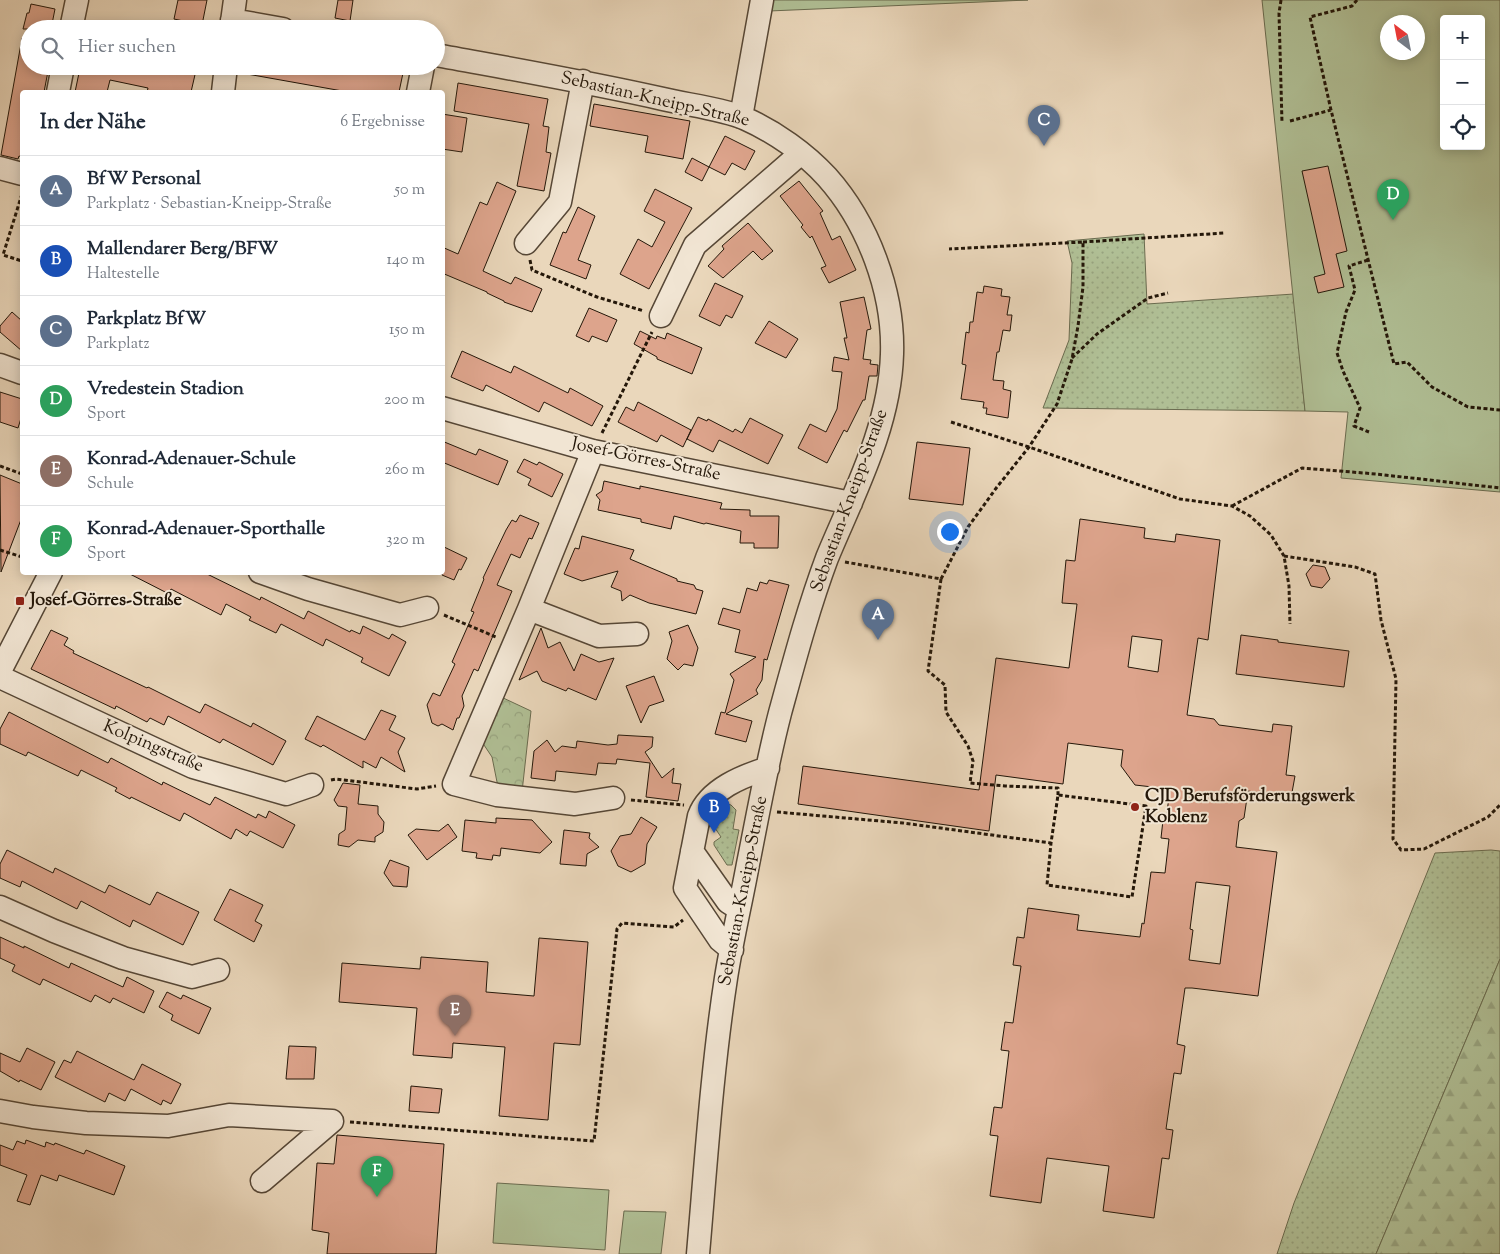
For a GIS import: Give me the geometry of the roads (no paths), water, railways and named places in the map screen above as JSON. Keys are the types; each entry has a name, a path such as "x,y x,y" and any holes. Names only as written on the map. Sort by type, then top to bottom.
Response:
{"street":[{"path":"73,20 77,0"},
{"path":"741,117 762,0"},
{"path":"232,16 248,20"},
{"name":"Sebastian-Kneipp-Straße","path":"445,57 583,81 741,117 770,131 825,175 844,199 862,228 877,260 891,325 890,385 883,416 852,504 827,559 804,628 779,719 759,811 726,976 700,1251"},
{"path":"58,90 61,75"},
{"path":"223,90 225,75"},
{"path":"418,90 421,75"},
{"path":"526,243 560,202 583,81"},
{"path":"661,316 694,245 800,154"},
{"path":"0,168 20,173"},
{"path":"0,366 20,372"},
{"name":"Josef-Görres-Straße","path":"445,409 593,450 852,504"},
{"path":"593,450 529,609 454,784 497,795 575,804 613,798"},
{"path":"0,671 49,575"},
{"path":"268,575 308,589 400,615 428,608"},
{"path":"529,609 599,636 637,634"},
{"name":"Kolpingstraße","path":"0,676 193,767 286,794 312,785"},
{"path":"733,941 720,940 685,888 692,850 702,807 730,784 768,768"},
{"path":"692,850 732,881 744,887"},
{"path":"692,850 728,902 739,909"},
{"path":"0,907 123,958 192,977 218,970"},
{"path":"0,1111 86,1123 168,1126 229,1115 332,1121 262,1181"}],"place":[{"name":"Parkplatz BfW","path":"1044,146"},
{"name":"Vredestein Stadion","path":"1393,220"},
{"name":"Josef-Görres-Straße","path":"20,601"},
{"name":"BfW Personal","path":"878,640"},
{"name":"CJD Berufsförderungswerk Koblenz","path":"1135,807"},
{"name":"Mallendarer Berg/BFW","path":"714,833"},
{"name":"Konrad-Adenauer-Schule","path":"455,1036"},
{"name":"Konrad-Adenauer-Sporthalle","path":"377,1197"}]}
